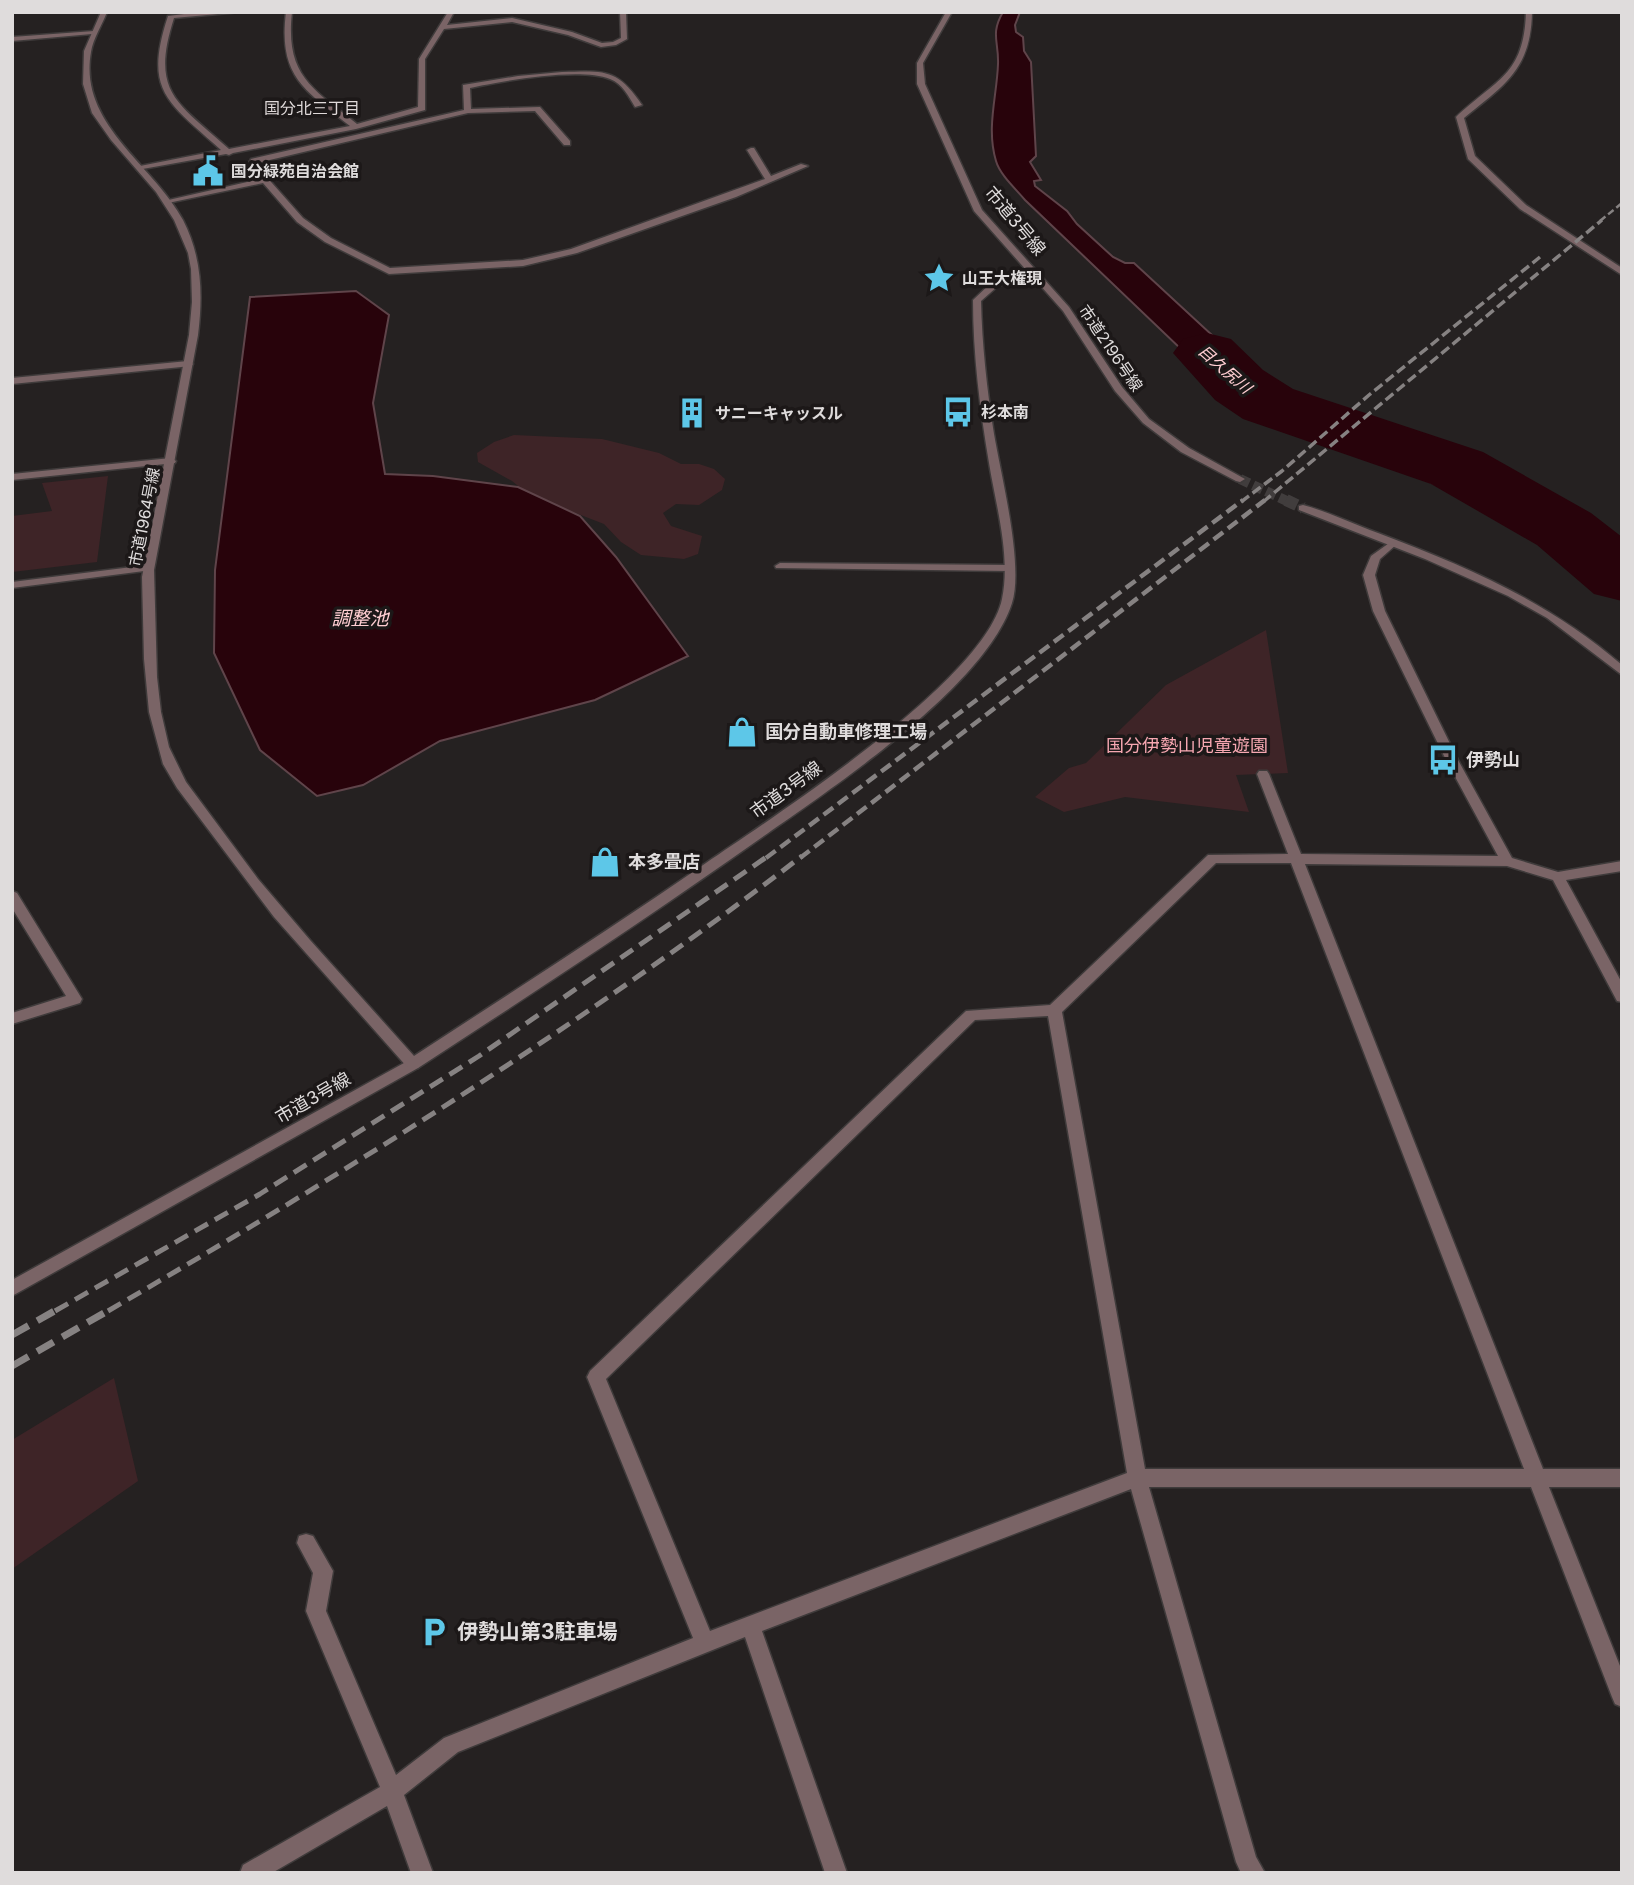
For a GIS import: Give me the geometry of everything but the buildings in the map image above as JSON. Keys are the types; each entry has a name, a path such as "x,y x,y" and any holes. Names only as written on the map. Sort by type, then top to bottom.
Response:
{"street":[{"name":"市道1964号線","path":"103,12 92,32 85,58 84,86 91,106 112,138 175,210 192,254 195,316 171,461 148,568 150,675 155,719 170,766 227,849 413,1064"},
{"path":"229,153 172,99 161,77 162,46 171,16 237,12"},
{"path":"289,12 284,37 289,60 301,82 356,127"},
{"path":"140,169 356,127 422,108 422,59 451,12"},
{"path":"442,27 512,20 570,33 601,45 614,44 624,39 623,12"},
{"name":"市道3号線","path":"12,1289 413,1064 674,894 887,739 975,657 1007,604 1008,568 1003,518 981,383 977,300 995,285 1033,272 978,211 920,84 920,63 949,12"},
{"path":"1529,12 1530,34 1521,62 1460,117 1471,157 1536,217 1622,272"},
{"path":"12,39 92,32"},
{"path":"468,111 466,87 488,81 589,74 611,76 622,83 638,105"},
{"path":"567,143 537,109 468,111 254,161 252,165 300,220 328,240 389,271 523,263 574,251 733,195 804,166"},
{"path":"751,150 769,179"},
{"path":"168,201 265,180"},
{"name":"市道2196号線","path":"1033,272 1066,309 1118,389 1146,421 1185,450 1240,480"},
{"path":"12,381 188,364"},
{"path":"12,477 171,461"},
{"path":"1303,508 1470,573 1541,609 1622,671"},
{"path":"1392,544 1375,558 1368,575 1379,611 1452,760 1507,861"},
{"path":"780,566 1008,568"},
{"path":"12,585 148,568"},
{"path":"1263,774 1293,858 1622,1697"},
{"path":"705,1643 596,1377 971,1015 1054,1010 1213,858 1507,861 1558,877 1622,866"},
{"path":"1558,877 1622,996"},
{"path":"12,896 75,999 12,1019"},
{"path":"1054,1010 1137,1478 1247,1862 1254,1873"},
{"path":"251,1873 392,1791 451,1745 705,1643 1137,1478 1622,1478"},
{"path":"306,1543 323,1572 316,1611 392,1791 422,1873"},
{"path":"751,1626 836,1873"}],"green space":[{"path":"514,435 602,439 659,453 681,464 699,464 714,469 725,479 722,490 699,505 676,504 663,513 671,526 702,536 698,554 684,559 641,555 621,542 604,524 529,495 512,481 478,462 477,453 494,442"},
{"path":"108,476 97,562 12,572 12,516 52,511 42,483"},
{"name":"国分伊勢山児童遊園","path":"1266,630 1288,773 1236,775 1249,812 1125,797 1064,812 1035,797 1069,768 1086,763 1166,685"},
{"path":"114,1378 138,1481 12,1569 12,1440"}],"water":[{"path":"1003,12 1020,12 1015,25 1016,32 1023,37 1024,51 1031,62 1036,156 1030,162 1041,180 1034,181 1035,186 1067,211 1077,224 1113,257 1125,263 1134,263 1252,372 1245,376 1262,393 1335,415 1312,433 1254,410 1228,394 1025,200 1005,177 996,161 992,136 998,64 996,32"},
{"name":"調整池","path":"356,291 389,315 373,403 385,474 433,476 518,487 580,516 616,557 688,656 595,700 440,741 363,785 317,796 260,750 214,653 215,570 250,297"},
{"path":"1390,432 1512,486 1569,519 1622,560 1622,592 1603,574 1543,544 1504,519 1412,473 1366,457"}],"waterway":[{"name":"目久尻川","path":"1207,353 1239,385 1268,404 1457,468 1564,529 1622,577"}],"tunnel":[{"path":"1240,479 1289,502"},
{"path":"1286,500 1303,508"}],"railway":[{"path":"1600,221 1622,203"},
{"path":"1263,502 1602,220"},
{"path":"1241,502 1540,257"},
{"path":"766,858 1243,500"},
{"path":"800,858 1265,500"},
{"path":"55,1311 260,1194 479,1056 768,856"},
{"path":"108,1311 375,1151 549,1038 802,856"},
{"path":"12,1335 58,1309"},
{"path":"12,1366 111,1309"}],"place":[{"name":"国分緑苑自治会館","path":"208,171"},
{"name":"山王大権現","path":"939,278"},
{"name":"杉本南","path":"958,412"},
{"name":"サニーキャッスル","path":"692,413"},
{"name":"国分自動車修理工場","path":"742,732"},
{"name":"伊勢山","path":"1443,760"},
{"name":"本多畳店","path":"605,862"},
{"name":"伊勢山第3駐車場","path":"434,1632"}],"district":[{"name":"国分北三丁目","path":"312,108"}]}
